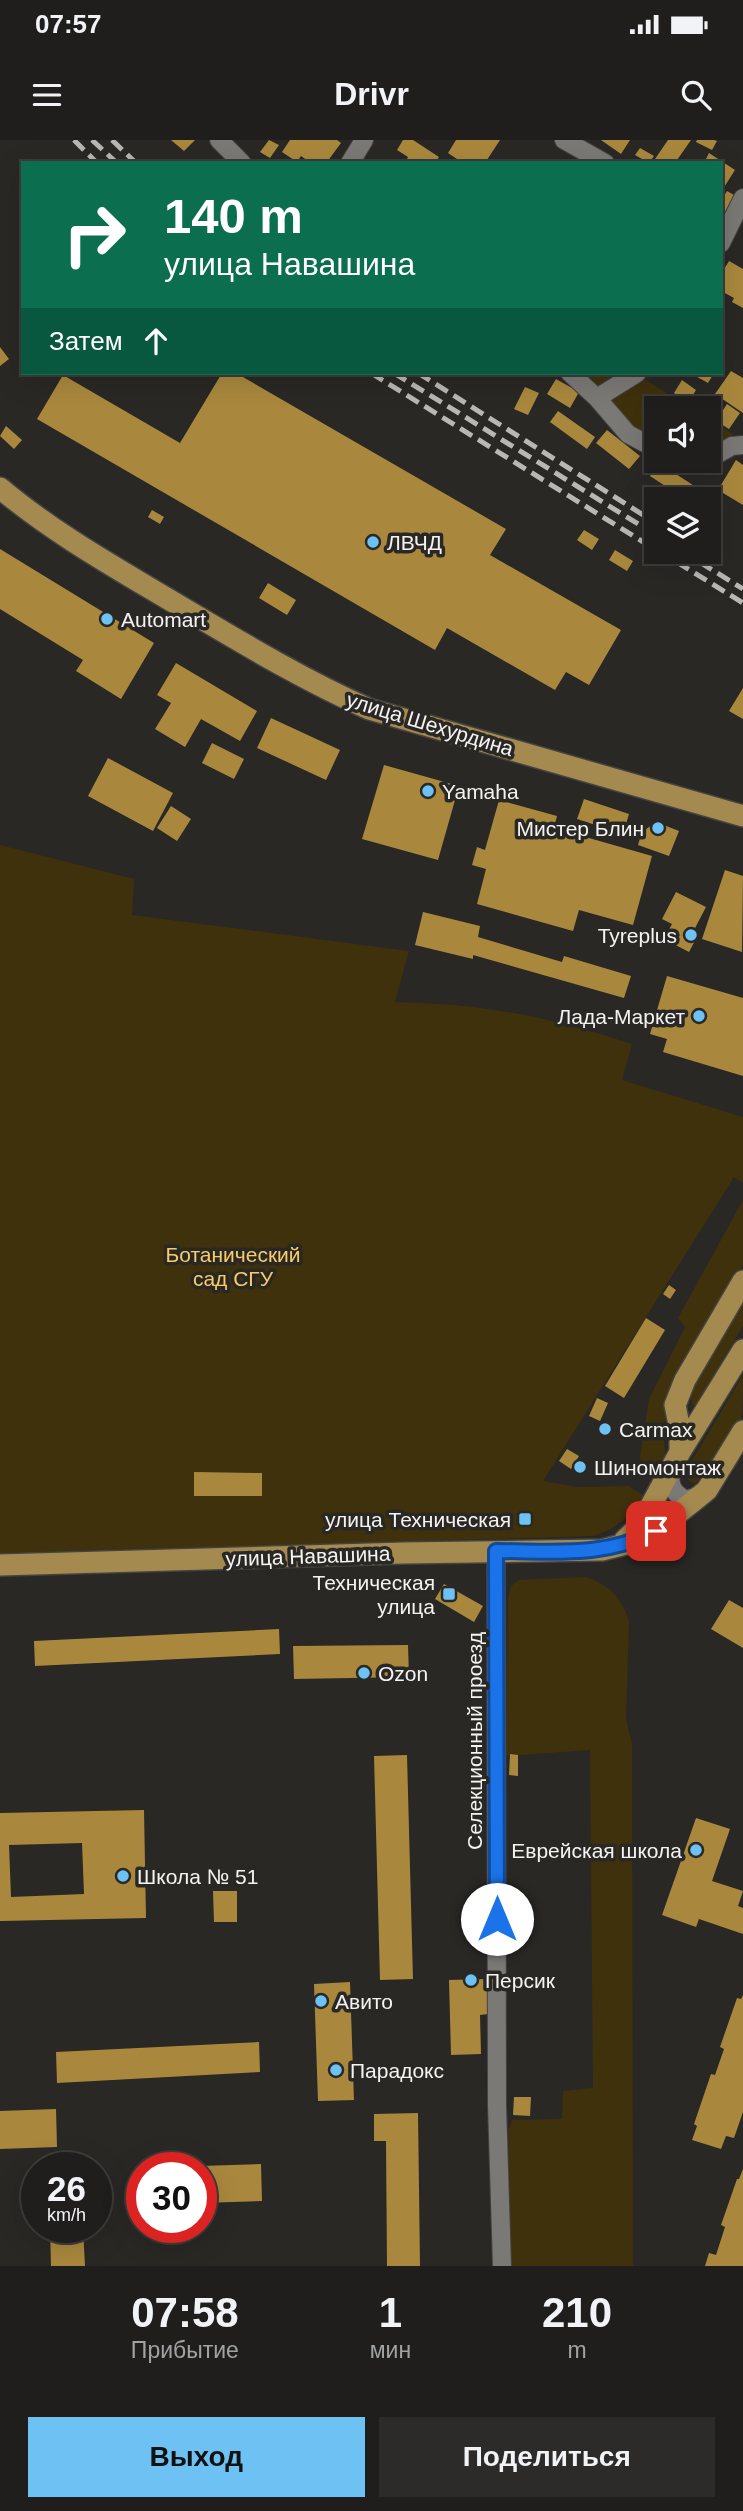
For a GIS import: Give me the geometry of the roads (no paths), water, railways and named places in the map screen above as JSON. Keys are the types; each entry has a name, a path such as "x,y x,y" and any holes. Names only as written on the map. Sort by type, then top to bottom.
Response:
{"main road":[{"name":"улица Шехурдина","path":"0,488 29,512 123,572 319,687 369,709 743,817"},
{"path":"675,1460 680,1430 675,1405 685,1380 743,1281"},
{"path":"615,1548 640,1524 675,1460 743,1350"},
{"path":"704,1493 743,1431"},
{"path":"615,1548 638,1541 656,1531 743,1463"},
{"name":"улица Навашина","path":"0,1565 615,1548"}],"street":[{"path":"219,140 240,161"},
{"path":"351,161 364,140"},
{"path":"564,140 601,161"},
{"path":"728,236 732,217 743,198"},
{"path":"572,375 628,433 644,442"},
{"path":"597,398 634,375"},
{"path":"721,452 732,446 743,445"},
{"path":"675,1460 669,1482 675,1494 685,1500 704,1493"},
{"name":"Селекционный проезд","path":"496,1551 497,2105 502,2266"}],"railway":[{"path":"74,140 95,161"},
{"path":"92,140 115,161"},
{"path":"112,140 134,161"},
{"path":"374,375 644,543"},
{"path":"397,375 644,528"},
{"path":"421,375 644,515"},
{"path":"680,564 743,603"},
{"path":"703,564 743,589"}],"place":[{"name":"ЛВЧД","path":"373,542"},
{"name":"Automart","path":"107,619"},
{"name":"Yamaha","path":"428,791"},
{"name":"Мистер Блин","path":"658,828"},
{"name":"Tyreplus","path":"691,935"},
{"name":"Лада-Маркет","path":"699,1016"},
{"name":"Carmax","path":"605,1429"},
{"name":"Шиномонтаж","path":"580,1467"},
{"name":"улица Техническая","path":"525,1519"},
{"name":"Техническая улица","path":"449,1594"},
{"name":"Ozon","path":"364,1673"},
{"name":"Еврейская школа","path":"696,1850"},
{"name":"Школа № 51","path":"123,1876"},
{"name":"Персик","path":"471,1980"},
{"name":"Авито","path":"321,2001"},
{"name":"Парадокс","path":"336,2070"}],"park label":[{"name":"Ботанический сад СГУ","path":"233,1266"}]}
